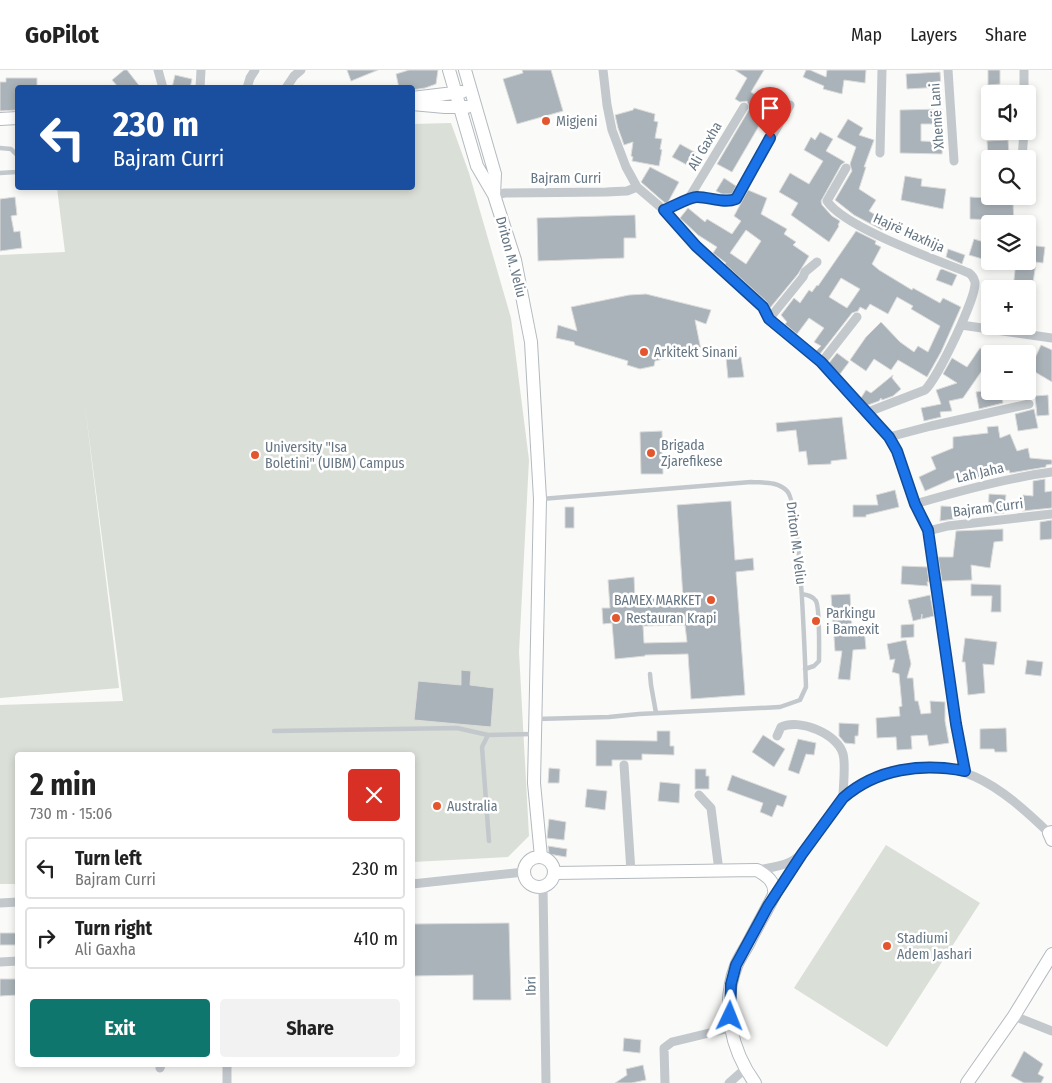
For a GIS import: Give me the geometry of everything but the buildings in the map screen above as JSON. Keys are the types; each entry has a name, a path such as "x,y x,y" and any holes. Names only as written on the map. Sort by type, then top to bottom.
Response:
{"street":[{"path":"158,70 162,85"},
{"path":"200,85 201,70"},
{"path":"248,85 255,70"},
{"path":"288,85 301,70"},
{"name":"Driton M. Veliu","path":"449,70 477,166 494,196 515,260 531,342 540,499 534,783 541,857"},
{"name":"Driton M. Veliu","path":"465,70 495,174 494,196"},
{"path":"603,70 612,130 626,167 637,187 664,210 696,246 763,307 769,319 821,362 868,412 889,437 897,451 915,504 928,530 956,724 965,771"},
{"path":"880,153 882,70"},
{"name":"Xhemë Lani","path":"948,70 954,161"},
{"path":"1024,70 1024,85"},
{"path":"415,98 458,101"},
{"path":"415,104 474,99"},
{"path":"664,210 689,198 729,201 736,199 790,105"},
{"name":"Ali Gaxha","path":"689,198 744,107"},
{"path":"0,119 15,118"},
{"name":"Hajrë Haxhija","path":"846,168 827,202 833,208 852,221 893,242 972,276 975,282 974,291 960,325 941,366 928,387 925,390 868,412"},
{"name":"Bajram Curri","path":"494,196 505,193 627,191 637,187"},
{"path":"769,319 805,272 817,262"},
{"path":"821,362 857,317"},
{"path":"960,325 1052,338"},
{"path":"889,437 1029,404"},
{"name":"Lah Jaha","path":"915,504 1026,476 1052,472"},
{"name":"Bajram Curri","path":"928,530 1052,514"},
{"path":"777,736 781,727 791,723 819,730 833,740 844,755 843,798"},
{"path":"624,765 631,872"},
{"path":"768,906 802,854 843,798 852,790 872,779 900,769 933,767 965,771 988,783 1020,805 1051,835"},
{"path":"699,794 711,808 720,871"},
{"path":"555,873 757,870 791,862 802,854"},
{"path":"541,857 552,864 555,873 551,882 543,888 534,887 526,881 524,872 528,862 541,857"},
{"path":"755,1083 732,1038 729,1004 731,984 736,965 774,895 775,888 768,877 757,870"},
{"path":"415,884 524,872"},
{"name":"Ibri","path":"543,888 546,1083"},
{"path":"0,903 15,902"},
{"path":"968,1083 1014,1016 1046,974 1052,954"},
{"path":"0,962 15,961"},
{"path":"1014,1016 1052,1031"},
{"path":"665,1083 664,1048 666,1046 672,1042 730,1028"},
{"path":"227,1067 227,1083"},
{"path":"729,1083 746,1068"}],"lane":[{"path":"0,148 12,149 15,152"},
{"path":"0,174 15,172"},
{"name":"Driton M. Veliu","path":"536,719 610,717 780,707 800,700 806,687 802,594 794,506 788,492 776,483 751,482 540,499"},
{"path":"802,594 812,597 816,602 818,611 818,661 814,666 805,669"},
{"path":"650,674 656,714"},
{"path":"274,730 457,728 488,735 536,734"},
{"path":"488,735 482,747 489,841"}],"shaded area":[{"name":"University \"Isa Boletini\" (UIBM) Campus","path":"451,123 469,173 511,318 529,460 519,652 529,836 508,857 415,862 415,752 15,752 15,884 0,884 0,705 123,701 85,406 119,688 0,698 0,255 65,252 57,190 415,190 415,124"},
{"name":"Stadiumi Adem Jashari","path":"886,845 980,903 887,1047 794,988"}],"place":[{"name":"Migjeni","path":"546,121"},
{"name":"Arkitekt Sinani","path":"644,352"},
{"name":"Brigada Zjarefikese","path":"651,453"},
{"name":"University \"Isa Boletini\" (UIBM) Campus","path":"255,455"},
{"name":"BAMEX MARKET","path":"711,600"},
{"name":"Restauran Krapi","path":"616,618"},
{"name":"Parkingu i Bamexit","path":"816,621"},
{"name":"Australia","path":"437,806"},
{"name":"Stadiumi Adem Jashari","path":"887,946"}],"route":[{"path":"730,1016 731,984 736,965 768,906 802,854 843,798 852,790 872,779 900,769 926,767 965,771 956,724 928,530 915,504 897,451 889,437 868,412 821,362 769,319 763,307 696,246 664,210 689,198 698,197 734,201 770,138"}]}
